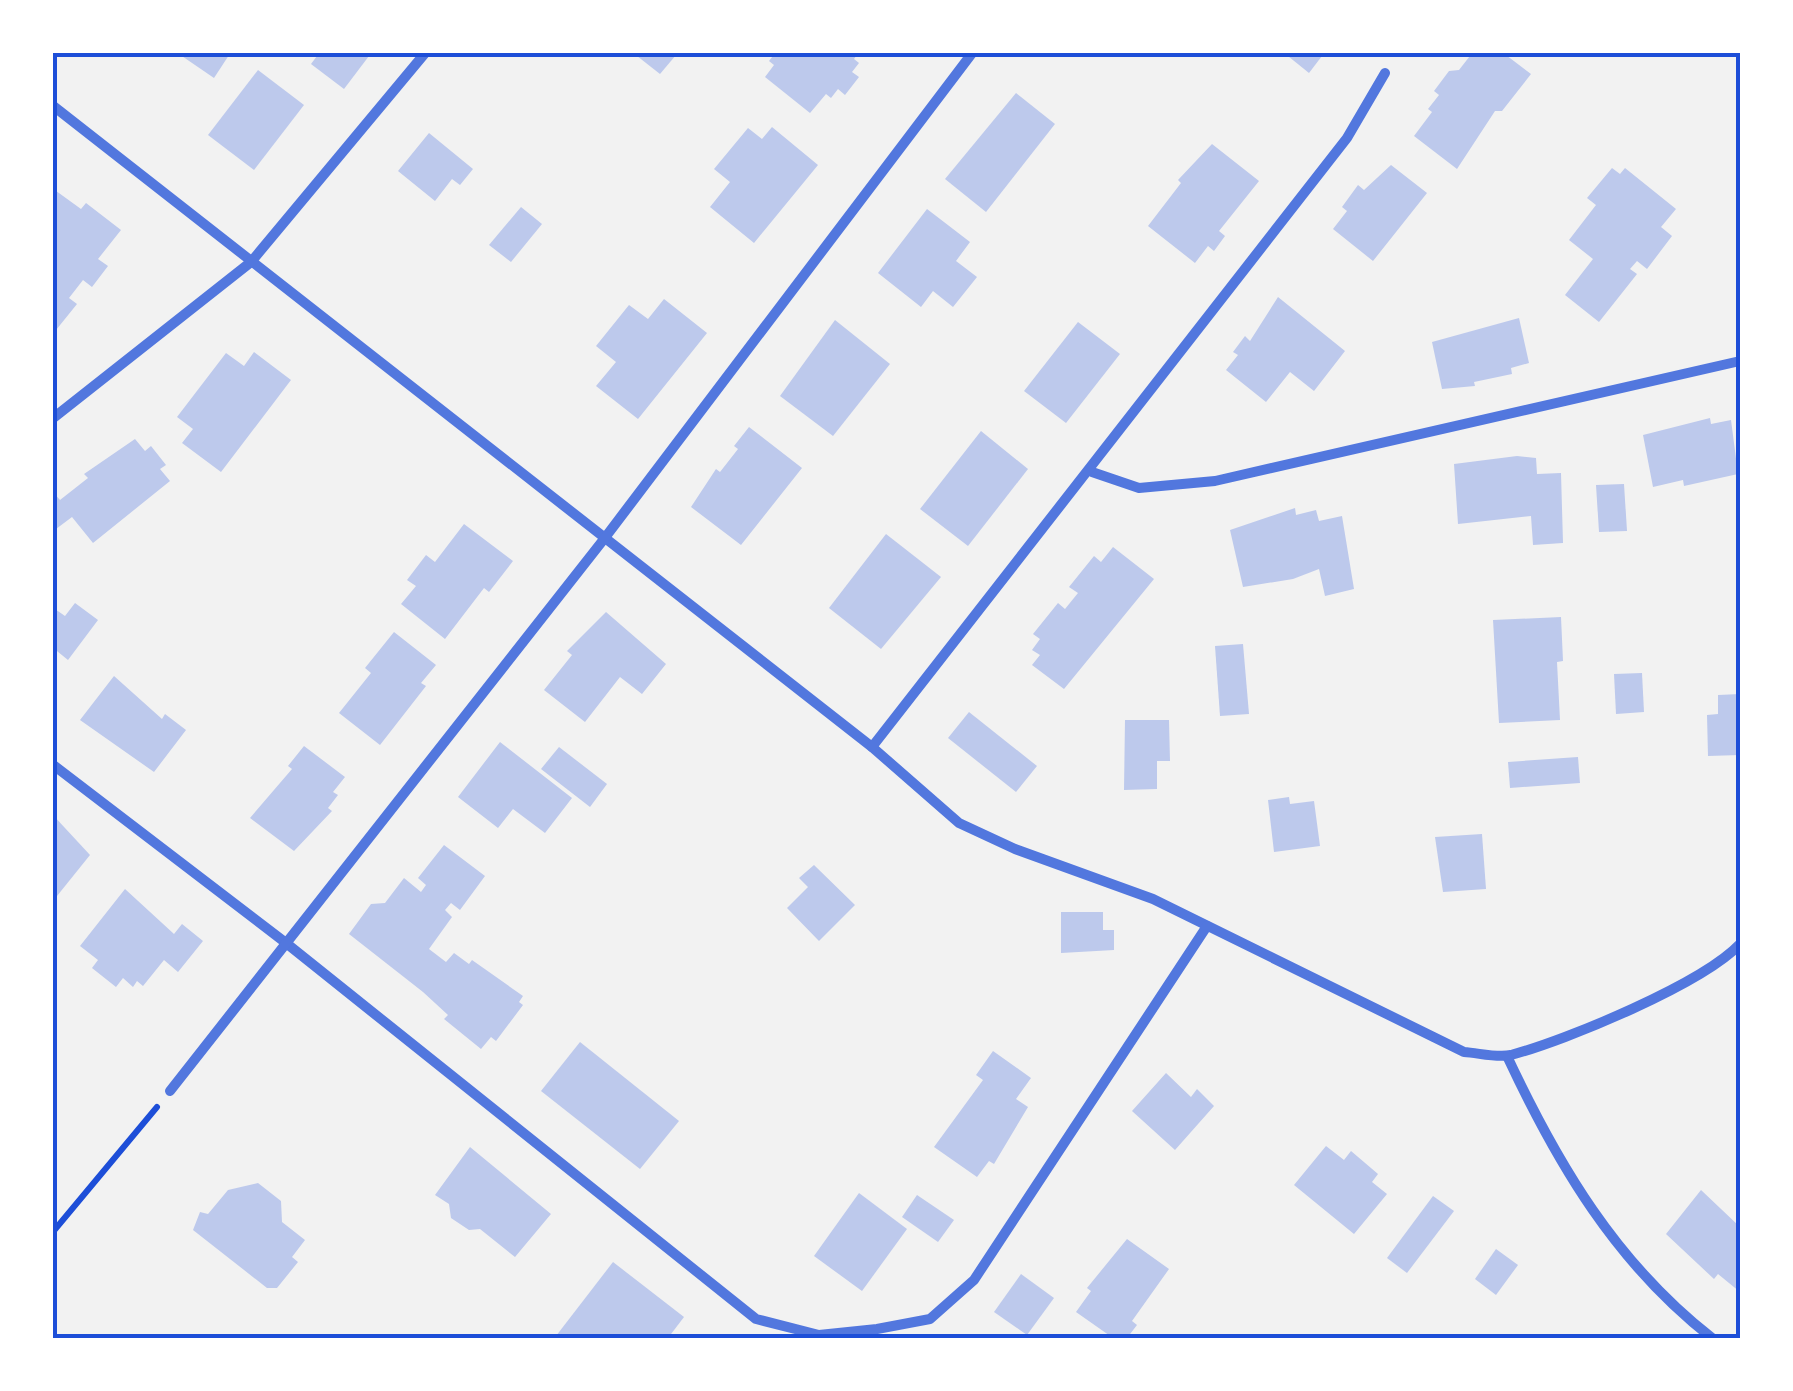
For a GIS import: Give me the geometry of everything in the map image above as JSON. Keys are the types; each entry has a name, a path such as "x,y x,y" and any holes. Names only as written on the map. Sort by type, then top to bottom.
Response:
{"street":[{"path":"52,419 251,262 426,52"},
{"path":"170,1090 604,540 973,52"},
{"path":"872,748 1092,472 1347,138 1385,73"},
{"path":"52,105 872,748 959,823 1015,848 1153,898 1464,1052 1507,1056 1700,977 1740,944"},
{"path":"1092,472 1139,488 1215,481 1740,361"},
{"path":"52,764 286,943 756,1319 819,1336 930,1319 974,1280 1208,926"},
{"path":"1507,1056 1543,1134 1595,1219 1664,1301 1712,1338"}],"path":[{"path":"52,1233 170,1090"}],"building":[{"path":"176,52 231,52 214,78"},
{"path":"320,52 372,52 344,89 311,64"},
{"path":"632,52 673,52 676,55 660,74"},
{"path":"776,52 859,52 854,59 859,63 852,72 859,77 845,95 838,89 831,98 826,94 810,113 765,77 774,65 769,61"},
{"path":"1283,52 1325,52 1309,73"},
{"path":"1473,52 1502,52 1531,74 1502,111 1495,111 1457,169 1414,136 1432,112 1428,109 1439,95 1434,91 1449,71 1459,70"},
{"path":"258,70 304,105 254,170 208,135"},
{"path":"1016,93 1055,124 986,212 945,179"},
{"path":"772,127 818,165 754,243 710,207 730,182 714,169 748,128 762,139"},
{"path":"429,133 473,169 460,185 452,179 435,201 398,171"},
{"path":"1212,144 1259,181 1219,231 1225,236 1214,251 1208,246 1195,263 1148,226 1181,183 1178,180"},
{"path":"1391,165 1427,193 1373,261 1333,229 1347,211 1342,207 1358,185 1364,190"},
{"path":"1612,168 1620,174 1625,168 1676,209 1661,227 1672,236 1647,269 1637,261 1630,269 1637,274 1599,322 1565,295 1593,259 1569,240 1596,205 1587,198"},
{"path":"52,188 81,209 86,203 121,230 98,259 108,266 92,287 83,280 69,298 77,304 52,335"},
{"path":"521,207 542,224 511,262 489,245"},
{"path":"927,209 970,242 956,261 977,277 953,307 933,291 921,307 878,273"},
{"path":"1278,297 1345,351 1314,391 1290,372 1266,402 1226,370 1238,355 1233,352 1245,336 1250,341"},
{"path":"664,299 707,333 638,419 596,386 616,362 596,346 629,305 648,319"},
{"path":"1519,318 1529,363 1511,368 1512,374 1474,382 1475,386 1442,389 1432,342"},
{"path":"835,320 890,364 833,436 780,396"},
{"path":"1078,322 1120,354 1066,423 1024,391"},
{"path":"254,352 291,380 221,472 182,443 193,429 177,417 226,353 244,366"},
{"path":"1710,418 1711,424 1731,420 1738,474 1684,486 1683,480 1653,487 1643,435"},
{"path":"749,427 802,468 741,545 691,507 716,469 720,472 738,449 734,446"},
{"path":"981,431 1028,469 968,546 920,509"},
{"path":"135,439 145,451 151,446 166,465 160,469 170,481 93,543 72,517 52,532 52,491 60,500 88,478 84,474"},
{"path":"1517,456 1536,458 1537,474 1561,473 1563,543 1533,545 1531,516 1458,524 1454,464"},
{"path":"1624,484 1627,531 1599,532 1596,485"},
{"path":"1295,508 1296,515 1316,510 1319,521 1342,516 1354,589 1325,596 1319,569 1293,579 1243,587 1230,530"},
{"path":"464,524 513,561 489,592 484,588 445,639 401,604 416,586 407,580 426,555 435,562"},
{"path":"886,534 941,577 881,649 829,608"},
{"path":"1113,547 1154,579 1064,689 1032,665 1040,655 1032,650 1040,639 1033,634 1058,603 1065,609 1078,593 1069,587 1094,556 1101,562"},
{"path":"75,603 98,620 68,660 52,647 52,607 65,616"},
{"path":"606,612 666,664 642,694 620,677 585,722 544,690 572,655 567,651"},
{"path":"1561,617 1563,661 1557,662 1560,720 1499,723 1493,620"},
{"path":"394,632 436,665 421,683 426,686 380,745 339,713 371,673 365,668"},
{"path":"1243,644 1249,714 1220,716 1215,646"},
{"path":"1642,673 1644,712 1616,714 1614,674"},
{"path":"114,676 162,719 165,714 186,730 154,772 80,720"},
{"path":"1740,694 1740,755 1708,756 1707,715 1718,714 1718,695"},
{"path":"969,712 1037,766 1016,792 948,738"},
{"path":"1125,720 1169,720 1170,761 1157,761 1157,789 1124,790"},
{"path":"500,742 572,798 545,833 513,809 498,828 458,797"},
{"path":"304,746 345,777 333,792 338,795 328,808 332,811 294,851 250,818 292,769 288,766"},
{"path":"559,747 607,784 590,807 541,769"},
{"path":"1578,757 1580,783 1510,788 1508,762"},
{"path":"1289,797 1290,804 1314,801 1320,846 1274,852 1268,800"},
{"path":"52,814 90,855 57,896 52,893"},
{"path":"1482,834 1486,889 1443,892 1435,837"},
{"path":"444,845 485,876 460,910 451,903 445,910 452,917 429,949 446,962 454,953 469,964 472,960 523,996 519,1002 523,1005 496,1041 491,1037 481,1049 444,1019 448,1015 423,992 349,934 371,904 385,903 404,878 421,892 426,885 418,878"},
{"path":"814,865 855,905 819,941 787,908 808,887 799,878"},
{"path":"125,889 174,934 182,924 203,941 178,972 164,960 143,986 137,981 133,987 123,978 116,987 92,968 98,960 80,946"},
{"path":"1061,912 1103,912 1103,930 1114,930 1114,950 1061,953"},
{"path":"580,1042 679,1121 640,1169 541,1091"},
{"path":"993,1051 1031,1078 1016,1099 1028,1107 994,1164 989,1161 977,1177 934,1147 983,1080 976,1075"},
{"path":"1166,1073 1191,1097 1197,1089 1214,1106 1175,1150 1132,1111"},
{"path":"1326,1146 1344,1160 1351,1151 1378,1174 1372,1182 1387,1194 1354,1234 1294,1185"},
{"path":"470,1147 551,1214 515,1257 480,1229 469,1230 451,1218 449,1204 435,1195"},
{"path":"258,1183 281,1201 282,1222 305,1240 292,1257 298,1262 277,1288 267,1288 193,1230 200,1212 208,1214 228,1190"},
{"path":"1701,1190 1740,1227 1740,1292 1718,1274 1714,1279 1666,1234"},
{"path":"859,1193 907,1229 862,1291 814,1256"},
{"path":"917,1195 954,1220 938,1242 902,1217"},
{"path":"1433,1196 1454,1211 1407,1273 1387,1258"},
{"path":"1127,1239 1169,1269 1132,1321 1137,1325 1127,1338 1113,1338 1076,1312 1091,1291 1087,1288"},
{"path":"1496,1249 1518,1265 1496,1295 1475,1279"},
{"path":"613,1262 684,1317 668,1338 556,1336"},
{"path":"1021,1274 1054,1298 1027,1335 994,1312"}]}
